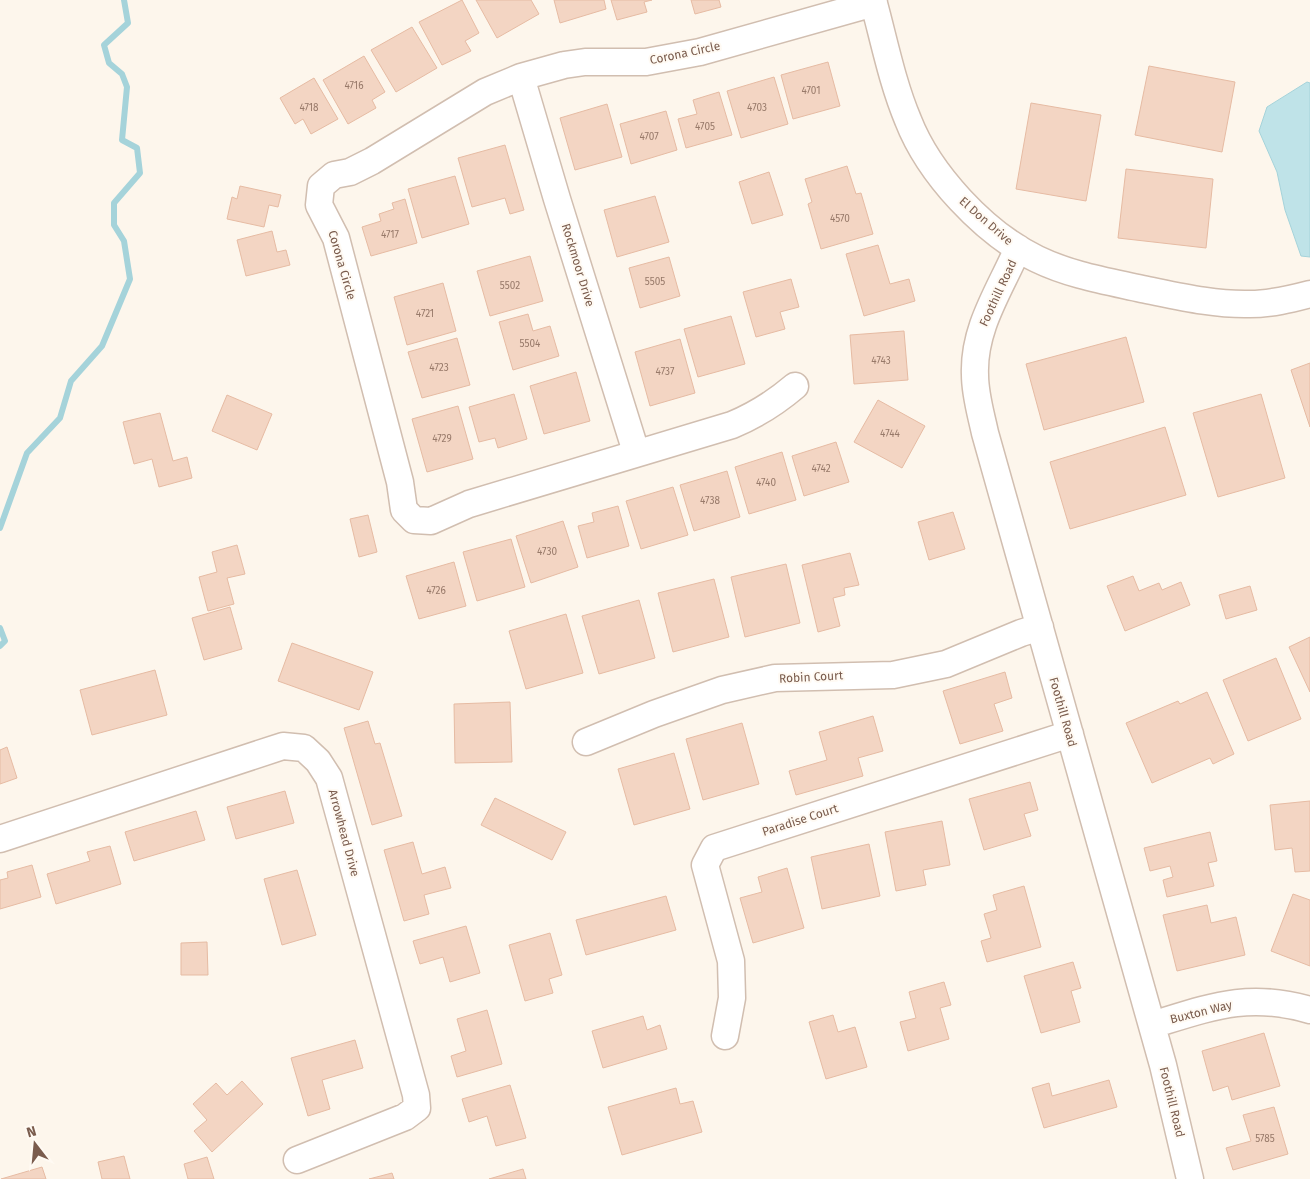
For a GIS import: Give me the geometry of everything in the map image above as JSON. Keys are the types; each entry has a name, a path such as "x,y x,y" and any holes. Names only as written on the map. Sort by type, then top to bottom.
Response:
{"street":[{"name":"Corona Circle","path":"795,386 778,401 732,425 636,452 468,504 431,521 414,520 404,510 400,482 336,238 319,205 321,186 334,175 350,172 372,161 485,92 522,77 564,65 585,62 646,62 692,53 873,2"},
{"name":"El Don Drive","path":"873,2 907,119 925,154 951,190 967,207 1018,248 1036,259 1087,277 1181,297 1227,304 1250,304 1273,302 1310,294"},
{"name":"Rockmoor Drive","path":"522,77 557,199 636,452"},
{"name":"Foothill Road","path":"1018,248 1006,277 986,313 980,331 974,375 977,398 985,433 1152,1025 1175,1111 1190,1179"},
{"name":"Robin Court","path":"586,742 654,714 722,690 775,678 893,675 946,664 1040,627"},
{"name":"Paradise Court","path":"725,1036 732,998 731,961 705,865 714,848 1070,734"},
{"name":"Arrowhead Drive","path":"0,839 283,746 304,748 318,760 329,778 416,1095 416,1108 405,1117 297,1160"},
{"name":"Buxton Way","path":"1152,1025 1204,1009 1245,1002 1275,1002 1310,1010"}],"water":[{"path":"1307,82 1310,83 1310,257 1301,256 1285,210 1277,172 1259,131 1267,107"}],"building":[{"path":"462,0 479,33 465,41 471,51 442,65 419,22"},
{"path":"476,0 531,0 539,14 497,38"},
{"path":"554,0 604,0 606,9 560,23"},
{"path":"611,0 652,0 644,2 647,12 617,20"},
{"path":"691,0 719,0 721,7 695,14"},
{"path":"412,27 437,68 396,92 371,50"},
{"path":"364,56 385,92 372,100 376,108 348,124 323,80"},
{"path":"828,62 840,106 793,119 781,75"},
{"path":"1149,66 1235,82 1222,152 1135,135"},
{"path":"774,77 788,124 741,138 727,91"},
{"path":"314,78 338,119 311,134 303,119 295,124 280,98"},
{"path":"719,92 732,135 686,148 678,119 697,114 693,100"},
{"path":"1031,103 1101,115 1086,201 1016,189"},
{"path":"607,104 622,157 575,170 560,118"},
{"path":"666,111 677,150 631,164 620,124"},
{"path":"505,145 524,210 510,214 505,198 472,207 458,158"},
{"path":"847,166 856,194 861,193 873,234 821,249 808,204 812,202 805,179"},
{"path":"1126,169 1213,179 1206,248 1118,238"},
{"path":"769,172 783,215 752,224 739,182"},
{"path":"455,176 469,224 422,238 408,189"},
{"path":"240,186 281,195 278,207 269,205 264,227 227,219 232,197 237,199"},
{"path":"655,196 669,242 617,257 604,210"},
{"path":"405,199 417,243 371,256 362,227 381,221 379,214 394,209 392,203"},
{"path":"272,231 277,252 286,250 290,265 246,276 237,240"},
{"path":"878,245 890,284 909,279 915,301 864,316 846,254"},
{"path":"530,256 543,301 490,316 477,271"},
{"path":"669,257 680,296 640,308 629,268"},
{"path":"791,279 799,307 780,312 785,329 756,337 743,292"},
{"path":"443,283 456,331 407,345 394,297"},
{"path":"528,314 533,331 550,326 559,356 513,370 499,322"},
{"path":"731,316 745,364 698,377 684,329"},
{"path":"904,331 908,380 854,384 850,335"},
{"path":"1126,337 1144,402 1044,430 1026,364"},
{"path":"457,338 470,385 422,398 408,352"},
{"path":"680,339 695,393 650,406 635,352"},
{"path":"1310,363 1310,427 1291,370"},
{"path":"576,372 590,421 544,434 530,386"},
{"path":"514,394 527,439 498,448 495,438 479,442 469,407"},
{"path":"1261,394 1285,478 1218,497 1193,413"},
{"path":"227,395 272,414 257,450 212,431"},
{"path":"878,400 925,426 902,468 854,442"},
{"path":"458,406 473,459 427,472 412,419"},
{"path":"160,413 173,461 187,457 192,478 159,487 152,459 134,464 123,422"},
{"path":"1165,427 1186,495 1070,529 1050,462"},
{"path":"836,442 849,482 804,496 792,456"},
{"path":"782,452 796,500 749,514 735,467"},
{"path":"727,471 740,517 694,531 680,485"},
{"path":"673,487 688,535 641,549 626,501"},
{"path":"618,506 629,546 587,558 578,526 594,522 592,513"},
{"path":"953,512 965,549 929,560 918,522"},
{"path":"368,515 377,552 359,557 350,519"},
{"path":"563,521 578,567 531,583 516,536"},
{"path":"511,539 525,587 477,601 463,552"},
{"path":"237,545 245,574 227,578 234,604 208,611 199,577 217,572 212,552"},
{"path":"850,553 859,585 844,588 845,595 833,598 840,626 818,632 802,565"},
{"path":"454,562 466,606 419,619 406,576"},
{"path":"786,564 800,623 745,637 731,577"},
{"path":"1133,576 1139,591 1159,583 1162,590 1181,582 1190,605 1125,631 1107,586"},
{"path":"714,579 729,637 673,652 658,593"},
{"path":"1250,586 1257,610 1226,619 1219,595"},
{"path":"639,600 655,658 599,674 582,616"},
{"path":"230,607 242,649 204,660 192,618"},
{"path":"566,614 583,673 526,689 509,631"},
{"path":"1310,637 1310,692 1289,647"},
{"path":"292,643 373,672 359,710 278,681"},
{"path":"1276,658 1301,719 1248,741 1223,680"},
{"path":"155,670 167,715 92,735 80,690"},
{"path":"1005,672 1012,698 994,704 1003,731 960,744 943,691"},
{"path":"1207,692 1234,754 1213,764 1210,758 1152,783 1126,723 1178,701 1180,704"},
{"path":"510,702 512,762 455,763 454,704"},
{"path":"873,716 883,751 858,758 863,776 796,795 789,771 827,760 819,732"},
{"path":"368,721 375,744 380,743 402,816 372,825 344,728"},
{"path":"742,723 759,784 703,800 686,739"},
{"path":"7,747 17,778 0,784 0,750"},
{"path":"674,753 690,809 634,825 618,769"},
{"path":"1030,782 1038,810 1024,814 1031,836 984,850 969,799"},
{"path":"285,791 294,823 236,839 227,807"},
{"path":"495,798 566,832 552,860 481,825"},
{"path":"1310,801 1310,871 1295,872 1292,848 1275,850 1270,805"},
{"path":"196,811 205,840 134,861 125,832"},
{"path":"942,821 950,865 923,870 926,885 896,891 885,832"},
{"path":"1210,832 1217,861 1208,863 1214,886 1167,897 1163,880 1173,877 1170,866 1150,871 1144,848"},
{"path":"413,842 422,874 445,867 451,888 424,895 429,914 404,921 384,850"},
{"path":"869,844 880,896 822,909 811,857"},
{"path":"110,846 121,884 56,904 47,874 90,861 87,852"},
{"path":"32,865 41,897 0,909 0,880 8,878 7,872"},
{"path":"787,868 804,928 753,943 740,898 762,892 758,877"},
{"path":"297,870 316,935 282,945 264,879"},
{"path":"1024,886 1041,947 987,962 981,941 991,938 984,914 997,910 993,895"},
{"path":"1293,894 1310,900 1310,966 1271,951"},
{"path":"666,896 676,930 586,955 576,920"},
{"path":"1207,905 1211,923 1236,917 1245,955 1177,971 1163,915"},
{"path":"466,926 480,973 450,982 443,957 420,964 413,941"},
{"path":"550,933 562,975 549,979 553,993 525,1001 509,945"},
{"path":"207,942 208,975 181,975 181,943"},
{"path":"1073,962 1081,988 1071,991 1080,1022 1041,1033 1024,976"},
{"path":"944,982 951,1005 940,1008 949,1039 908,1051 900,1022 916,1018 909,992"},
{"path":"487,1010 502,1064 457,1077 451,1056 466,1051 457,1019"},
{"path":"833,1015 838,1032 855,1027 867,1067 826,1079 809,1022"},
{"path":"643,1016 647,1030 660,1025 667,1049 603,1068 592,1031"},
{"path":"1264,1033 1280,1086 1232,1100 1228,1086 1213,1091 1202,1051"},
{"path":"355,1040 363,1068 322,1080 330,1109 308,1116 291,1058"},
{"path":"1109,1080 1117,1107 1044,1128 1032,1088 1049,1083 1052,1096"},
{"path":"242,1081 263,1104 212,1152 194,1131 207,1120 193,1104 216,1083 227,1095"},
{"path":"510,1085 526,1138 496,1146 487,1116 469,1122 462,1099"},
{"path":"676,1088 680,1104 693,1101 702,1132 622,1155 608,1107"},
{"path":"1274,1107 1288,1154 1233,1170 1226,1148 1251,1141 1243,1115"},
{"path":"124,1156 130,1179 102,1179 98,1162"},
{"path":"207,1157 214,1179 188,1179 184,1164"},
{"path":"42,1167 46,1179 1,1179"},
{"path":"523,1169 526,1179 489,1179"},
{"path":"392,1173 394,1179 369,1179"}],"waterway":[{"path":"0,528 27,453 60,418 71,381 102,346 130,279 124,241 114,225 114,203 140,173 137,148 122,140 127,87 122,74 109,63 104,45 128,23 124,0"},
{"path":"0,628 5,641 0,646"}]}
